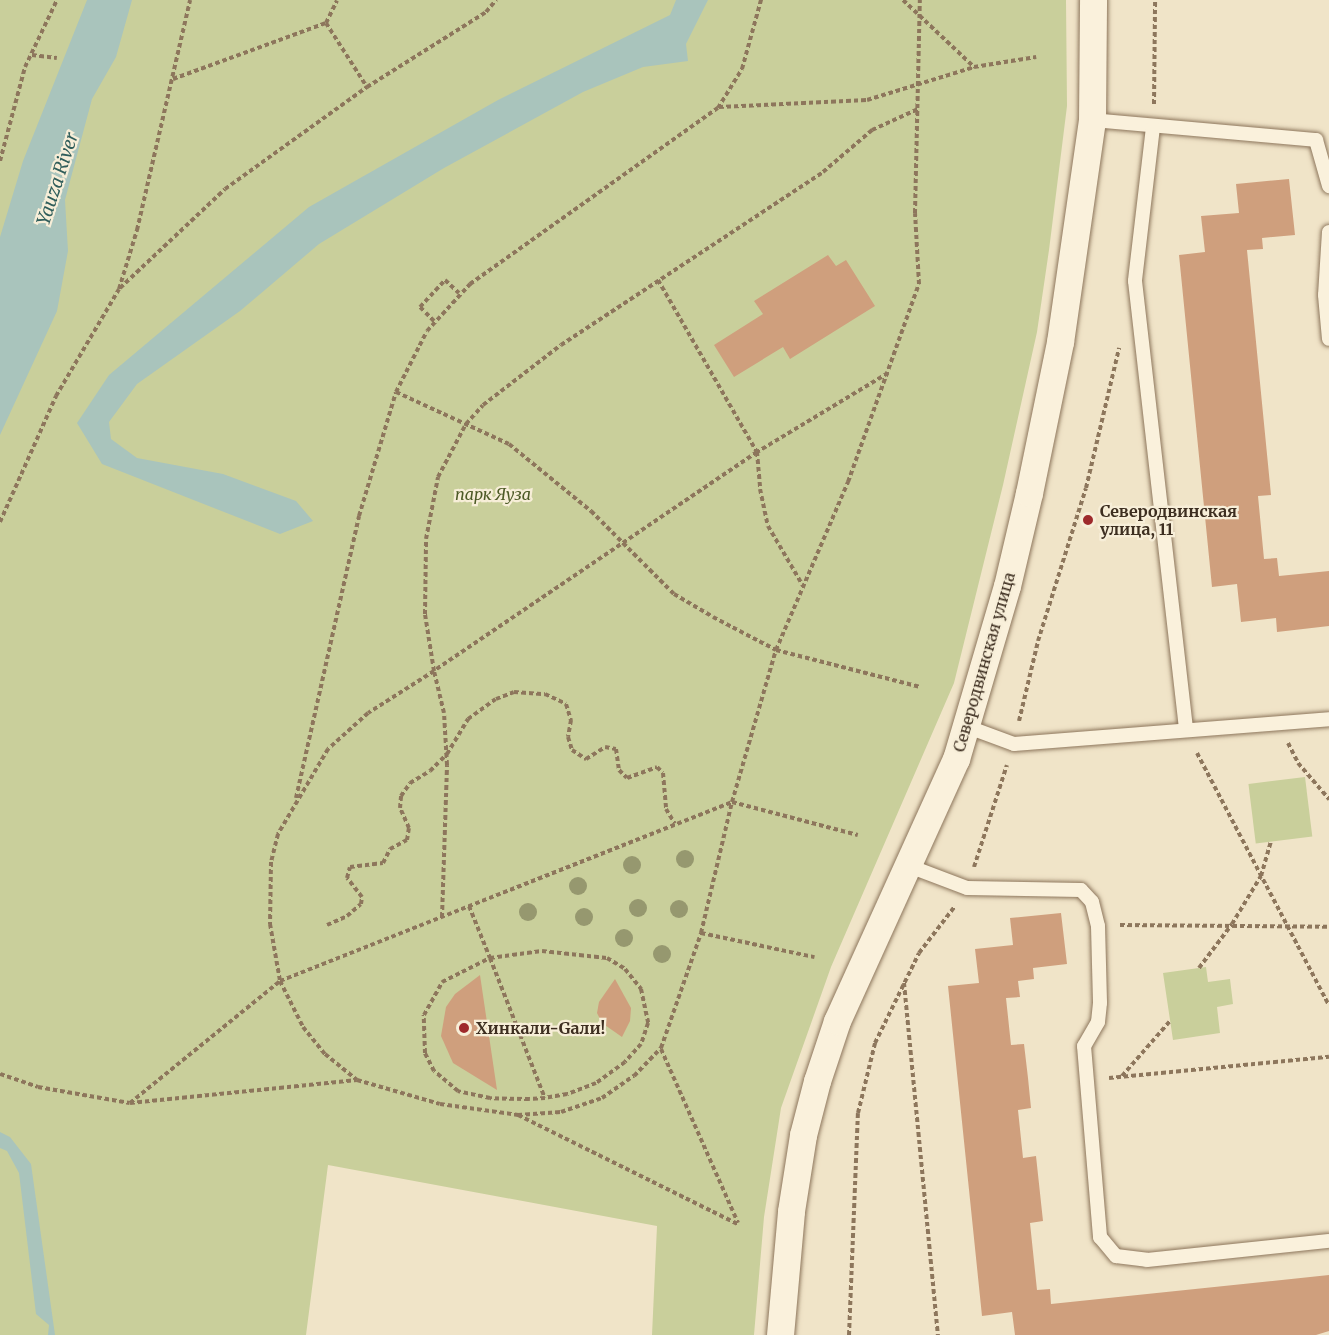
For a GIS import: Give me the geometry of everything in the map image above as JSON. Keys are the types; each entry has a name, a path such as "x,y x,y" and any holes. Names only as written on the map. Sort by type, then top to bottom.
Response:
{"street":[{"name":"Северодвинская улица","path":"780,1335 791,1211 803,1135 817,1081 837,1021 909,866 968,727 1029,494 1060,342 1092,120 1093,0"}],"lane":[{"path":"1092,120 1322,139 1329,186"},
{"path":"1154,126 1135,280 1186,730"},
{"path":"1329,232 1325,296 1329,339"},
{"path":"968,727 1014,744 1329,719"},
{"path":"909,866 967,888 1081,890 1092,902 1098,926 1100,1004 1098,1022 1084,1046 1100,1237 1116,1256 1147,1260 1329,1241"}],"path":[{"path":"0,161 32,55 57,0"},
{"path":"0,522 56,396 119,289 174,79 190,0"},
{"path":"174,79 326,23 337,0"},
{"path":"119,289 225,189 367,87 443,42 486,12 496,0"},
{"path":"295,802 348,554 396,392 434,321 459,293 718,108 742,69 761,0"},
{"path":"903,0 921,13 974,67"},
{"path":"0,1074 38,1087 130,1102 357,1080 440,1104 518,1115 561,1112 602,1098 634,1076 661,1048 701,933 732,802 776,650 890,372 919,284 915,213 920,0"},
{"path":"1154,126 1155,0"},
{"path":"326,23 367,87"},
{"path":"32,55 57,58"},
{"path":"718,108 867,100 974,67 1036,57"},
{"path":"442,917 447,754 444,713 434,671 425,614 426,539 438,477 466,424 483,405 561,345 823,172 872,130 918,109"},
{"path":"434,321 420,307 445,280 459,293"},
{"path":"658,280 757,452 768,525 803,586"},
{"path":"849,1335 858,1113 875,1043 919,953 940,931 967,888 1014,744 1038,641 1086,488 1121,338"},
{"path":"357,1080 325,1054 303,1027 280,981 270,924 271,862 278,834 328,749 368,713 434,671 621,543 757,452 890,372"},
{"path":"396,392 509,444 591,511 674,594 776,650 920,687"},
{"path":"327,925 347,916 361,904 362,897 347,878 350,867 383,863 390,849 407,840 409,828 402,817 400,796 410,783 430,771 447,754 468,719 482,707 514,692 545,694 566,704 572,720 568,736 572,750 586,759 605,747 616,749 619,770 627,778 657,767 663,773 666,810 675,824"},
{"path":"1278,724 1298,763 1329,799"},
{"path":"1186,730 1285,925 1329,1005"},
{"path":"130,1102 280,981 732,802 858,835"},
{"path":"1199,968 1232,924 1261,876 1271,841"},
{"path":"469,906 545,1098"},
{"path":"1098,926 1232,924 1329,927"},
{"path":"701,933 814,957"},
{"path":"542,951 607,958 625,969 641,990 648,1023 641,1044 625,1062 596,1083 545,1098 490,1098 458,1091 434,1071 425,1053 424,1015 442,982 490,958 542,951"},
{"path":"904,982 939,1335"},
{"path":"1121,1076 1170,1021"},
{"path":"518,1115 738,1224 661,1048"},
{"path":"1088,1080 1329,1057"}],"green space":[{"name":"парк Яуза","path":"0,0 1066,0 1067,106 1049,250 1037,332 1003,485 954,683 831,967 781,1108 764,1217 754,1335 652,1335 657,1226 328,1165 306,1335 0,1335"},
{"path":"1305,777 1312,837 1256,843 1248,784"},
{"path":"1206,967 1208,982 1230,979 1233,1004 1217,1007 1220,1033 1173,1040 1163,973"}],"water":[{"name":"Yauza River","path":"87,0 132,0 116,57 92,99 65,200 68,251 57,311 0,435 0,237 23,161"},
{"path":"676,0 708,0 686,44 688,61 643,67 583,92 444,168 319,244 240,311 137,384 109,422 111,439 137,458 223,474 296,501 313,521 280,534 102,464 77,423 109,375 309,207 498,100 670,15"},
{"path":"0,1132 10,1137 31,1164 55,1335 48,1335 49,1325 36,1314 19,1173 7,1151 0,1148"}],"building":[{"path":"1289,179 1295,235 1262,238 1263,249 1247,250 1271,495 1258,496 1264,559 1277,558 1279,576 1329,571 1329,626 1277,632 1276,618 1241,622 1237,584 1212,587 1179,255 1205,252 1201,216 1239,213 1236,184"},
{"path":"828,255 836,266 846,260 875,306 790,359 783,347 734,377 714,345 763,314 754,301"},
{"path":"1061,913 1067,964 1033,968 1034,979 1018,981 1020,997 1006,998 1011,1045 1024,1044 1028,1078 1031,1108 1018,1110 1023,1158 1036,1156 1043,1221 1030,1223 1037,1290 1050,1289 1051,1304 1329,1275 1329,1331 1316,1335 1015,1335 1012,1312 982,1316 948,986 979,983 975,949 1013,945 1010,918"},
{"name":"Хинкали-Gали!","path":"480,975 497,1090 453,1063 441,1036 446,1007 455,994"},
{"path":"615,979 631,1008 630,1021 622,1037 602,1023 597,1013 599,1002"}],"place":[{"name":"Северодвинская улица, 11","path":"1088,520"},
{"name":"Хинкали-Gали!","path":"464,1028"}]}
